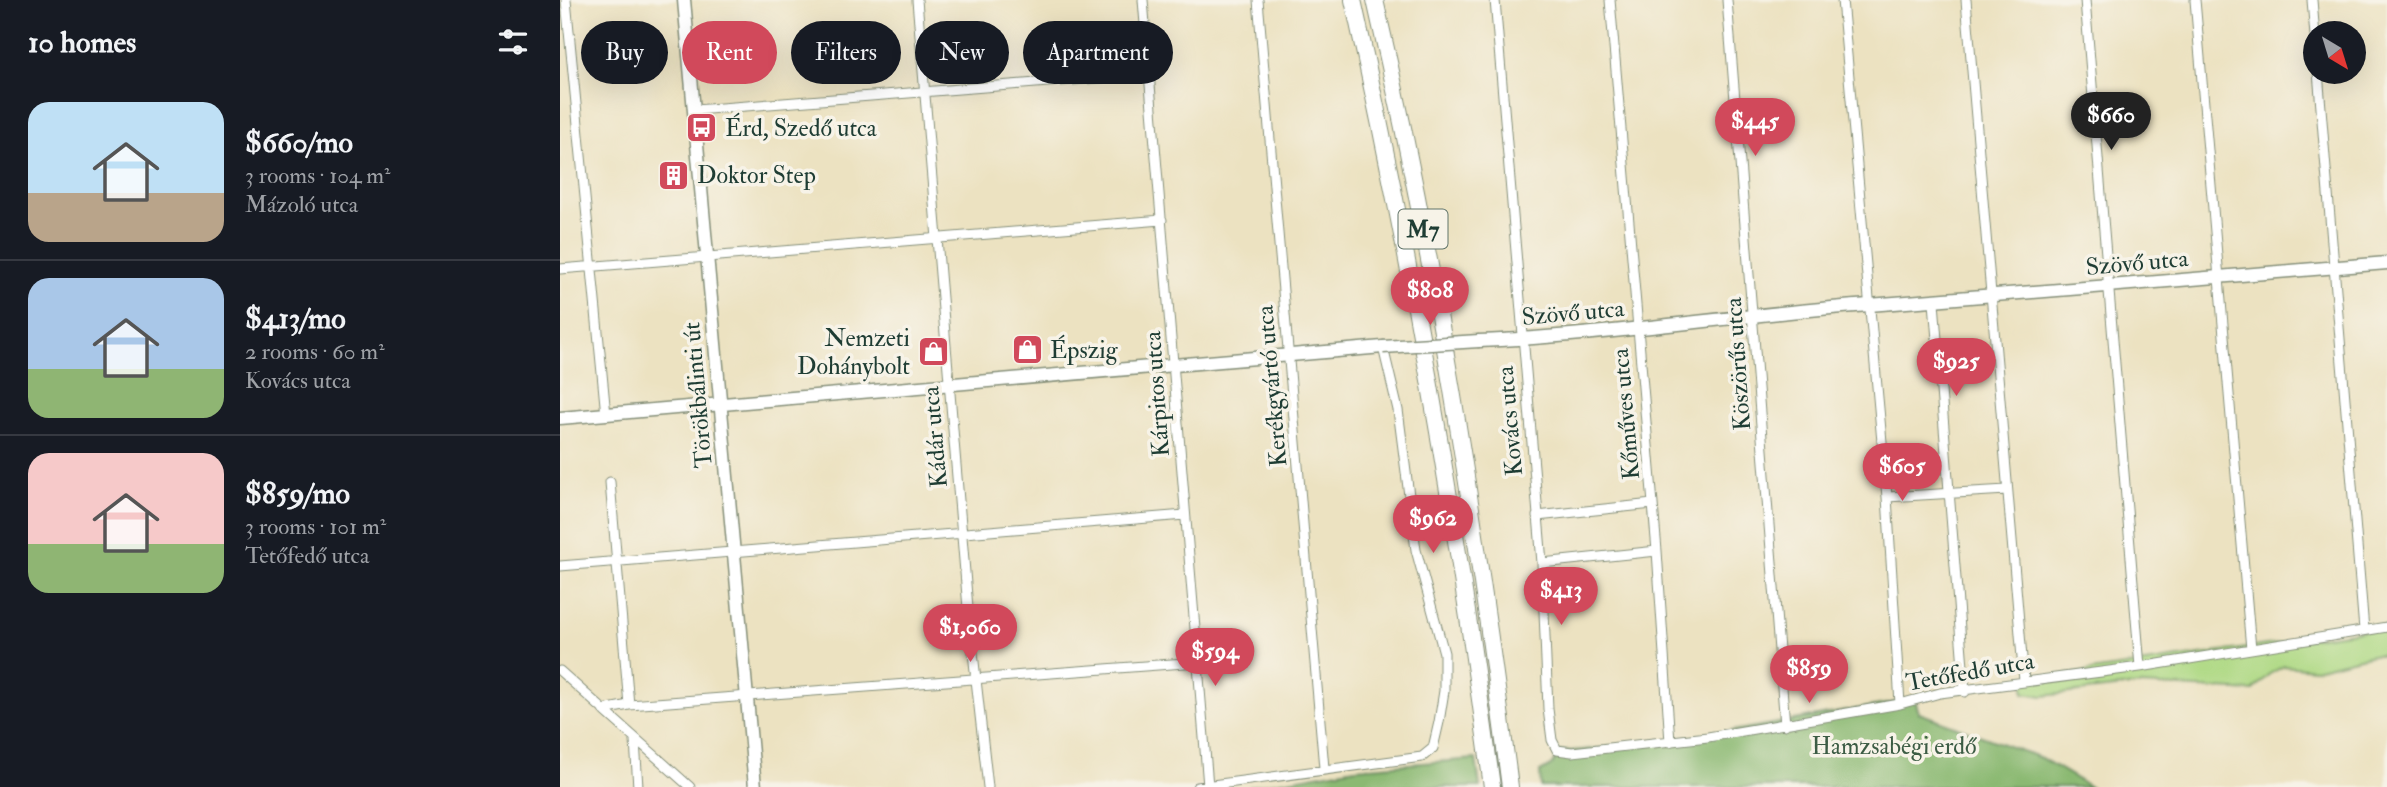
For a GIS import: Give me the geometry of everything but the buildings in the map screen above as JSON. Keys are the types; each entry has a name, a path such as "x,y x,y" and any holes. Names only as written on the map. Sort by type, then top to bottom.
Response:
{"highway":[{"name":"M7","path":"1353,0 1389,167 1443,458 1492,787"},
{"name":"M7","path":"1375,0 1420,212 1463,460 1510,787"}],"street":[{"path":"566,0 589,266 606,415"},
{"name":"Törökbálinti út","path":"684,0 755,787"},
{"name":"Kádár utca","path":"917,0 927,93 935,238 988,787"},
{"name":"Kárpitos utca","path":"1143,0 1145,21"},
{"name":"Kerékgyártó utca","path":"1258,0 1324,768"},
{"name":"Kovács utca","path":"1495,0 1542,563 1548,709 1552,740 1560,752"},
{"name":"Kőműves utca","path":"1610,0 1657,551 1670,742"},
{"name":"Köszörűs utca","path":"1727,0 1755,318 1785,724"},
{"path":"1842,0 1887,497 1900,704"},
{"path":"1966,0 2024,681"},
{"path":"2085,0 2140,667"},
{"path":"2195,0 2251,649"},
{"path":"2312,0 2314,21"},
{"path":"695,110 1032,84"},
{"name":"Kárpitos utca","path":"1150,84 1208,786"},
{"path":"2319,84 2364,630"},
{"path":"560,269 706,255 1162,220"},
{"name":"Szövő utca","path":"560,418 1174,364 1638,329 1869,304 1993,298 2387,263"},
{"path":"1934,302 1965,692"},
{"path":"1197,787 1422,757 1429,754 1433,748 1444,691 1444,653 1416,550 1398,410 1383,347"},
{"path":"610,482 629,705"},
{"path":"1887,497 1948,496 2007,490"},
{"path":"1537,516 1653,504"},
{"path":"560,566 1185,515"},
{"path":"1542,563 1657,551"},
{"name":"Tetőfedő utca","path":"1560,752 1670,742 1900,704 1940,693 1965,692 2024,681 2140,667 2387,627"},
{"path":"603,710 629,705 1198,662"},
{"path":"560,671 635,741 690,787"},
{"path":"635,741 638,787"}],"green space":[{"path":"2387,627 2387,655 2372,655 2315,669 2284,666 2268,675 2253,691 2140,685 2043,696 2024,693 2024,681"},
{"name":"Hamzsabégi erdő","path":"1915,699 1919,713 2041,758 2090,787 1541,787 1540,772 1551,766 1560,752 1670,742"},
{"path":"1476,759 1480,787 1249,787 1355,768"}],"place":[{"name":"Érd, Szedő utca","path":"702,128"},
{"name":"Doktor Step","path":"674,175"},
{"name":"Épszig","path":"1027,350"},
{"name":"Nemzeti Dohánybolt","path":"933,352"}]}
